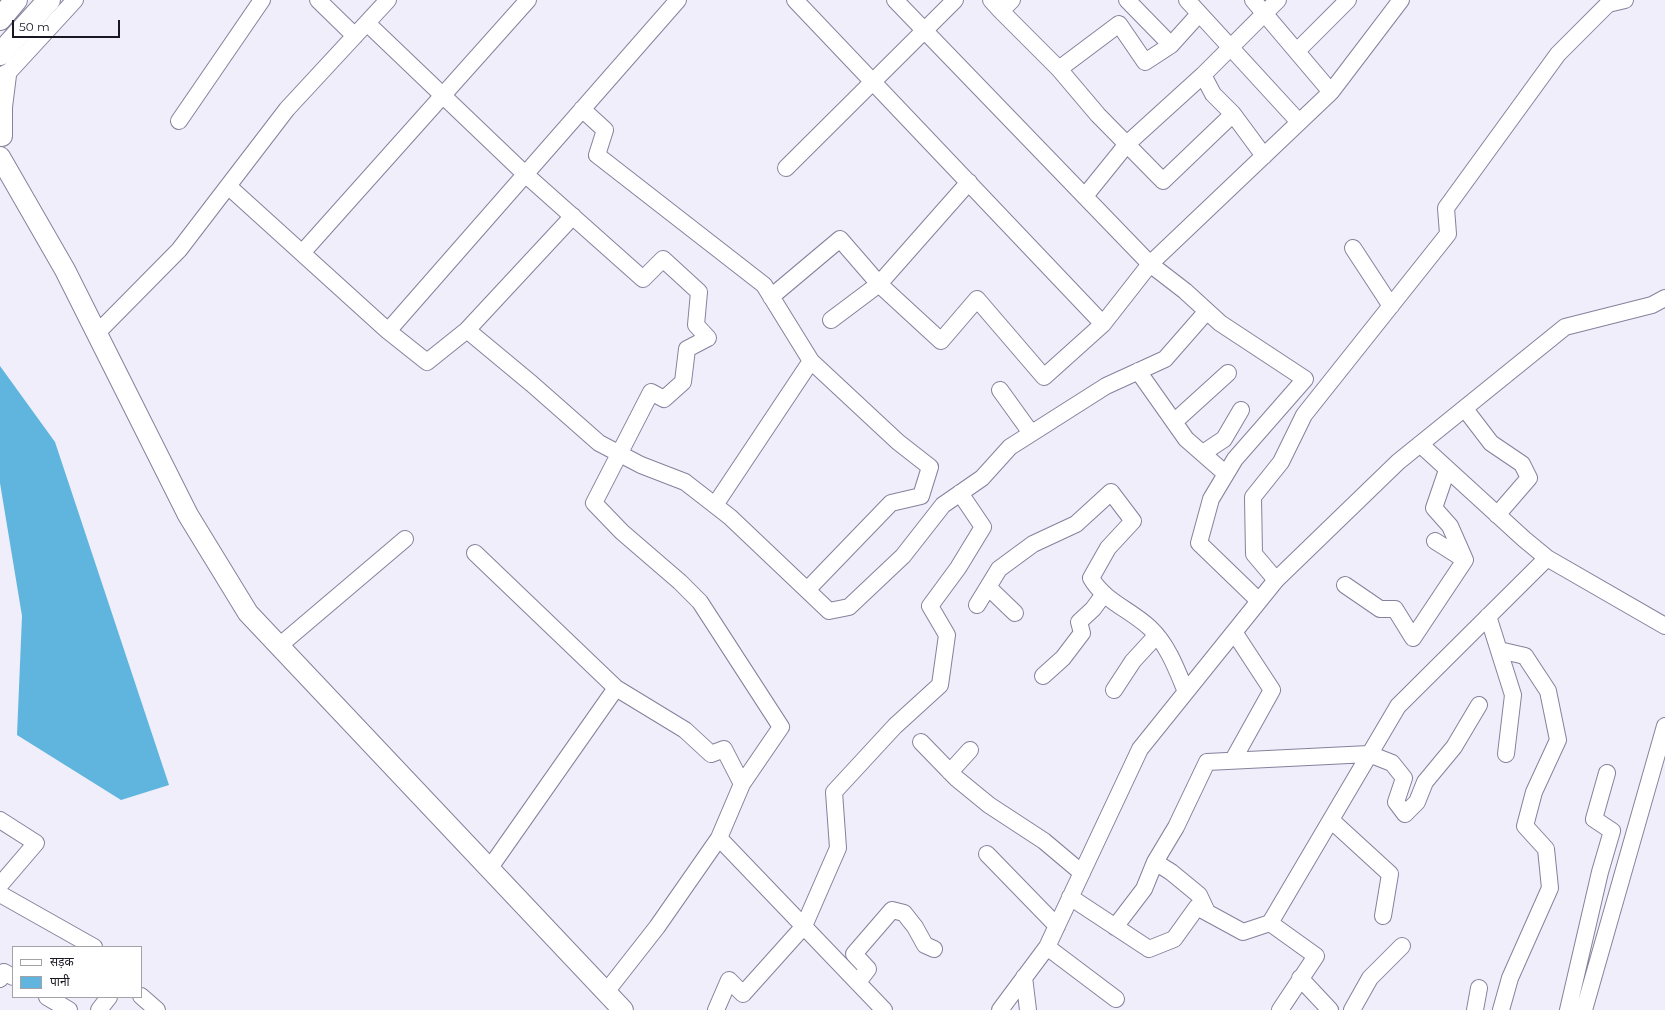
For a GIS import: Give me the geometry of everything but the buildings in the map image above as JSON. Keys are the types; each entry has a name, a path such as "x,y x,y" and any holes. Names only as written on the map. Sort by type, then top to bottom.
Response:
{"highway":[{"path":"0,19 16,0"},
{"path":"0,54 49,0"}],"main road":[{"path":"6,75 2,107 2,159 65,270 188,515 248,613 623,1010"}],"street":[{"path":"6,75 75,0"},
{"path":"178,121 262,0"},
{"path":"318,0 355,36"},
{"path":"97,333 179,250 287,109 388,0"},
{"path":"302,253 528,0"},
{"path":"388,331 678,0"},
{"path":"795,0 1103,324"},
{"path":"895,0 1150,264 1220,323 1305,379 1235,458 1211,499 1199,543 1259,601"},
{"path":"786,168 955,0"},
{"path":"1127,0 1171,44"},
{"path":"1187,0 1299,122"},
{"path":"1253,0 1331,92"},
{"path":"1085,196 1127,144 1203,74 1278,0"},
{"path":"1297,51 1348,0"},
{"path":"771,297 840,239 879,284 941,341 977,299 1044,377 1103,324 1150,264 1331,92 1401,0"},
{"path":"1276,580 1254,554 1253,497 1281,462 1304,415 1448,234 1446,208 1558,54 1608,4 1625,0"},
{"path":"1001,4 1098,115 1163,181 1233,114"},
{"path":"1059,69 1119,24 1145,62 1171,44 1199,14"},
{"path":"367,23 525,174 643,279 663,259 699,292 696,325 708,338 687,349 683,382 664,400 651,392 594,503 622,532 680,582 700,602 781,727 742,784 719,838 657,927 606,992"},
{"path":"1203,74 1213,94 1233,114 1264,156"},
{"path":"582,109 605,130 597,155 764,285 811,361 898,442 930,467 921,496 926,526"},
{"path":"831,320 879,284 969,182"},
{"path":"228,186 388,331 427,362 467,330 573,216"},
{"path":"1353,248 1391,306"},
{"path":"1000,1010 1047,947 1140,749 1276,580 1398,462 1565,327 1652,305 1665,298"},
{"path":"467,330 532,384 599,443 641,465 685,482 715,505 730,517 830,611 849,607 903,556 943,505 982,478 1010,447 1106,386 1165,359 1207,311"},
{"path":"715,505 811,361"},
{"path":"1138,371 1186,439 1226,474"},
{"path":"1174,422 1228,374"},
{"path":"1000,390 1031,433"},
{"path":"1464,409 1491,444 1522,464 1529,478 1497,515"},
{"path":"1203,453 1224,439 1241,410"},
{"path":"1420,444 1497,515 1547,558 1665,626"},
{"path":"1447,470 1434,508 1450,526 1465,560"},
{"path":"977,605 999,570 1033,544 1076,524 1111,492 1133,521 1108,548 1091,578 1098,590 1150,628 1172,659 1186,692"},
{"path":"716,1010 729,980 743,994 804,926 838,848 834,792 895,726 940,685 947,635 930,606 958,568 983,527 960,493"},
{"path":"807,590 891,503 921,496"},
{"path":"279,646 405,539"},
{"path":"1435,541 1465,560"},
{"path":"475,552 616,688 685,730 711,754 724,749 742,784"},
{"path":"1070,897 1149,949 1174,939 1197,907 1243,932 1270,923 1398,706 1547,558"},
{"path":"1345,585 1380,610 1395,609 1413,638 1465,560"},
{"path":"988,587 1015,613"},
{"path":"1043,676 1063,658 1082,633 1078,622 1093,609 1104,594"},
{"path":"1488,616 1513,695 1506,754"},
{"path":"1233,760 1272,690 1234,632"},
{"path":"1114,690 1134,661 1156,636"},
{"path":"1499,650 1525,656 1548,691 1558,740 1534,792 1525,826 1546,849 1550,888 1510,978 1501,1010"},
{"path":"489,869 616,688"},
{"path":"1115,927 1144,889 1155,862 1176,827 1207,762 1369,754 1392,763 1404,778 1396,802 1405,814 1416,802 1425,782 1454,747 1479,705"},
{"path":"1584,1010 1665,726"},
{"path":"921,742 950,772 989,806 1044,841 1082,873"},
{"path":"950,772 970,750"},
{"path":"1568,1010 1600,872 1612,832 1594,819 1607,772"},
{"path":"1331,820 1390,874 1383,916"},
{"path":"0,885 36,843 2,827"},
{"path":"719,838 884,1010"},
{"path":"987,854 1057,926"},
{"path":"1155,862 1171,872 1199,895 1207,912"},
{"path":"0,894 92,946"},
{"path":"858,982 868,969 854,954 892,910 904,913 915,926 925,945 934,949"},
{"path":"1270,923 1316,956 1280,1010"},
{"path":"1352,1010 1370,978 1402,946"},
{"path":"1047,947 1116,999"},
{"path":"1024,977 1028,1010"},
{"path":"1300,978 1330,1010"},
{"path":"1475,1010 1479,988"},
{"path":"142,997 157,1010"},
{"path":"49,998 69,1010"},
{"path":"99,1010 108,998"}],"water":[{"path":"0,366 55,442 169,785 121,800 17,735 22,616 0,483"}]}
